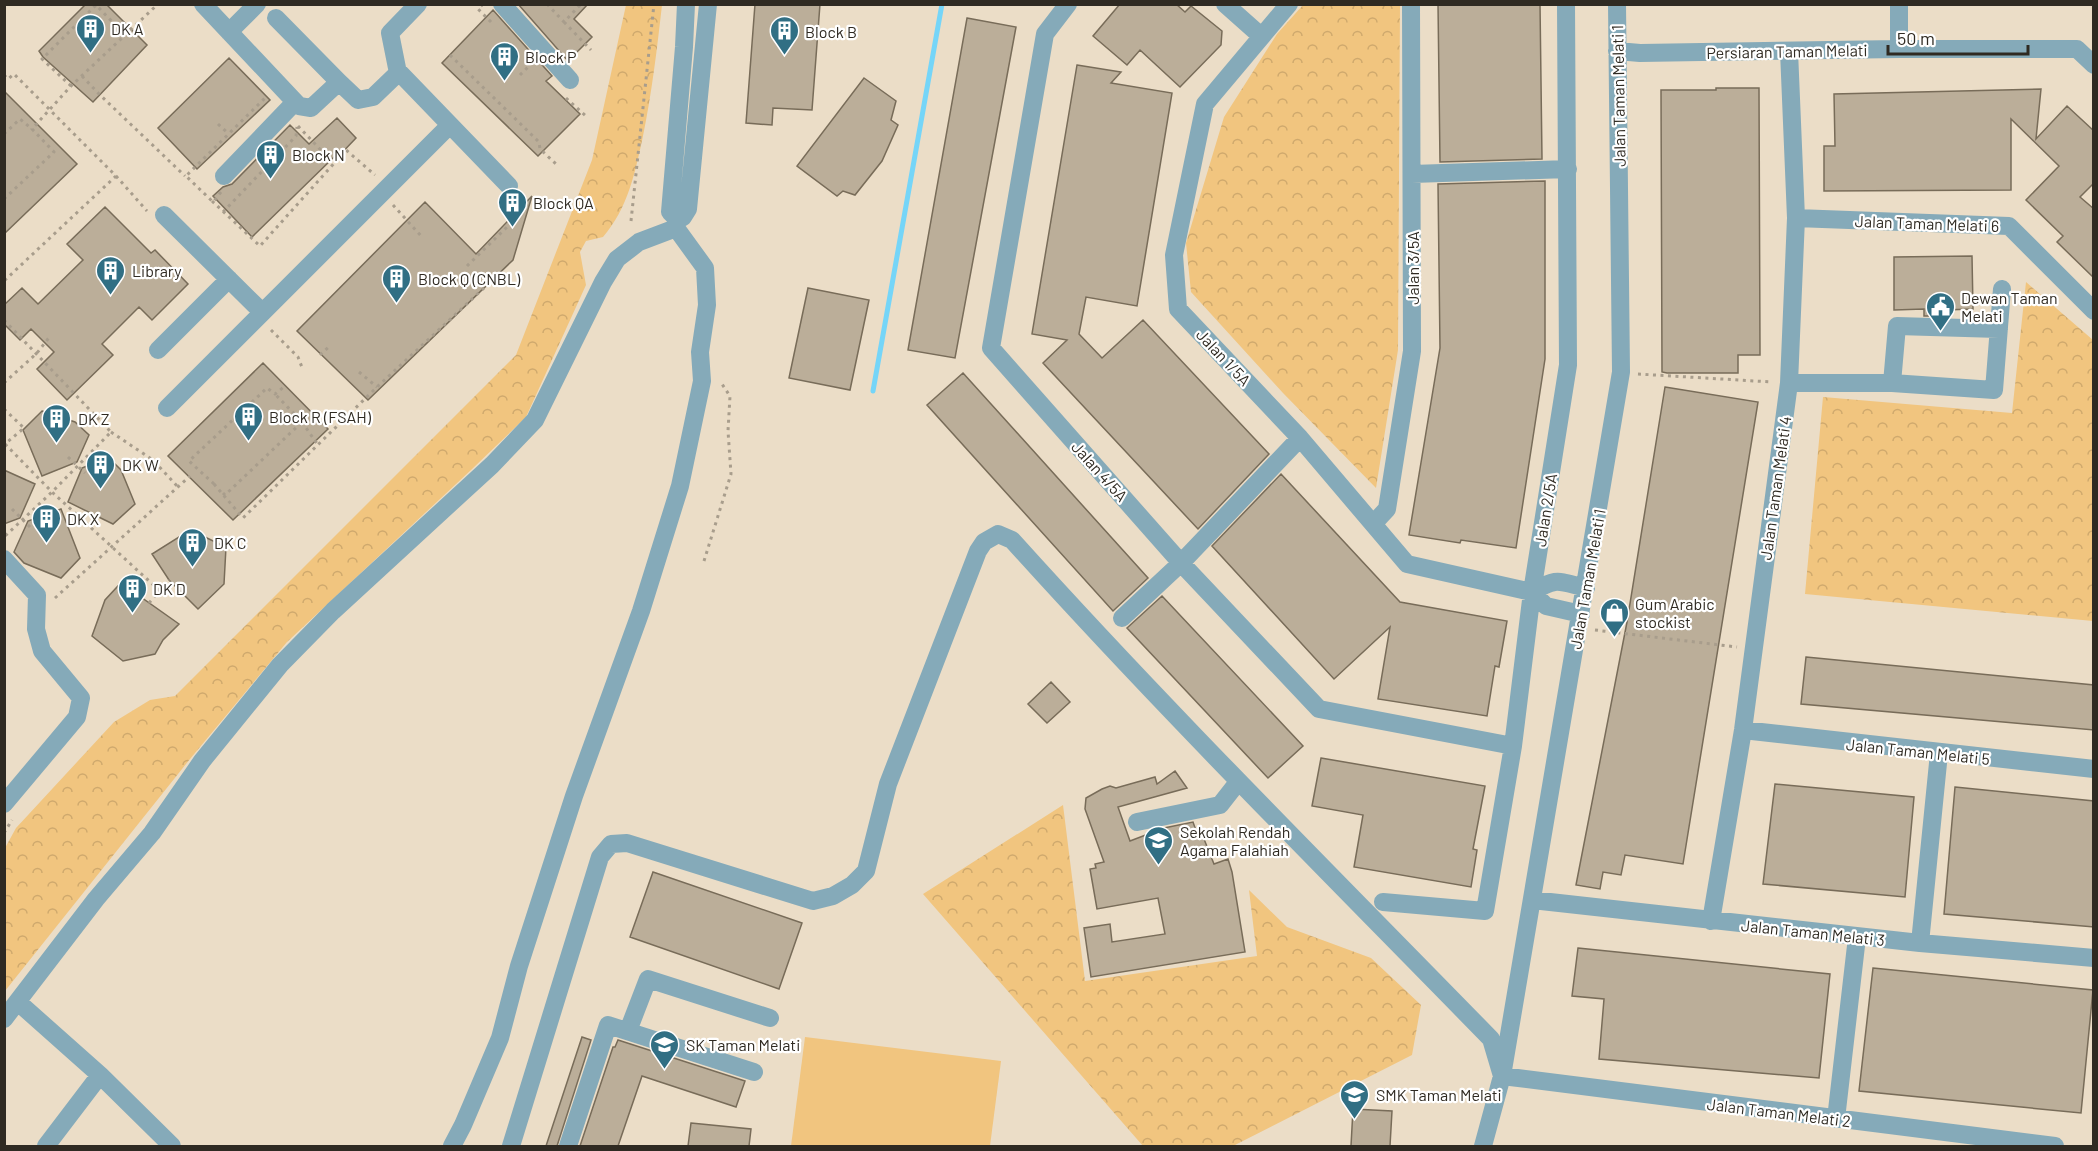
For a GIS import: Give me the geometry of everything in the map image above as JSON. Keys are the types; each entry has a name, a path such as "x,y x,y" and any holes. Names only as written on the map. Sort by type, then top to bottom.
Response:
{"street":[{"path":"204,4 300,106 311,108 339,82"},
{"path":"229,32 257,4"},
{"path":"418,4 390,33 398,73 509,186"},
{"path":"502,4 568,88"},
{"path":"452,1146 500,1038 519,966 555,853 641,611 680,486 702,381 700,352 707,305 705,268 670,212 686,4"},
{"path":"4,1019 96,899 153,833 202,761 280,665 333,611 492,465 535,420 603,282 617,260 639,242 677,224 688,209 708,4"},
{"name":"Jalan 4/5A","path":"1068,4 1045,34 991,348 1181,563 1319,709 1513,746"},
{"path":"1225,4 1261,36"},
{"name":"Jalan 1/5A","path":"1289,4 1205,104 1174,255 1179,309 1300,438 1407,564 1532,592 1546,606 1580,621"},
{"name":"Jalan 3/5A","path":"1373,524 1387,509 1412,351 1411,4"},
{"name":"Jalan 2/5A","path":"1383,902 1485,911 1513,746 1532,592 1568,365 1566,4"},
{"name":"Jalan Taman Melati 1","path":"1484,1146 1502,1076 1621,372 1617,4"},
{"path":"1899,4 1899,49"},
{"path":"276,18 358,100 373,97 398,73"},
{"name":"Persiaran Taman Melati","path":"1617,51 1640,53 2077,49 2094,65"},
{"name":"Jalan Taman Melati 4","path":"1711,921 1743,730 1789,383 1796,218 1789,51"},
{"path":"224,176 295,102"},
{"path":"167,408 450,125"},
{"path":"1412,174 1568,169"},
{"path":"164,215 229,279 260,315"},
{"name":"Jalan Taman Melati 6","path":"1796,218 2009,226 2094,311"},
{"path":"158,350 229,279"},
{"path":"1789,383 1892,383 1994,390 2002,289"},
{"path":"1892,383 1897,326 1999,329"},
{"path":"1122,618 1181,563 1300,438"},
{"path":"511,1146 600,857 611,844 627,843 813,901 833,896 852,885 866,871 888,784 978,551 984,542 998,534 1012,540 1095,632 1238,782 1491,1039 1502,1076"},
{"path":"4,560 37,595 36,629 42,651 81,698 78,717 9,811"},
{"path":"1532,592 1550,581 1586,588"},
{"name":"Jalan Taman Melati 5","path":"1743,730 2094,769"},
{"path":"1920,943 1939,753"},
{"path":"1137,822 1220,805 1238,782"},
{"name":"Jalan Taman Melati 3","path":"1532,900 1857,937 2094,958"},
{"path":"1836,1119 1857,937"},
{"path":"628,1031 648,979 770,1018"},
{"path":"19,1002 100,1075 172,1146"},
{"path":"568,1146 608,1025 754,1072"},
{"path":"46,1146 100,1075"},
{"name":"Jalan Taman Melati 2","path":"1502,1076 1836,1119 1948,1140 2055,1146"}],"path":[{"path":"32,129 71,86 158,4"},
{"path":"548,4 591,50"},
{"path":"564,22 581,4"},
{"path":"631,222 654,4"},
{"path":"71,86 42,59 96,5 125,35"},
{"path":"450,55 539,142 540,149 556,164"},
{"path":"520,75 532,63"},
{"path":"4,75 8,79 14,74 116,176 159,224 164,215"},
{"path":"82,76 99,94"},
{"path":"568,88 586,117"},
{"path":"4,134 20,119 54,152 4,199"},
{"path":"218,124 229,134"},
{"path":"224,212 296,136 297,125 334,164"},
{"path":"4,281 116,176"},
{"path":"382,193 422,237"},
{"path":"467,266 507,227"},
{"path":"214,484 243,518 377,387 498,275"},
{"path":"260,315 298,357 303,370"},
{"path":"4,320 111,432 153,460 178,487"},
{"path":"4,383 37,353 51,335"},
{"path":"320,355 331,345"},
{"path":"359,372 377,387"},
{"path":"1621,372 1789,383"},
{"path":"704,561 731,474 728,431 730,396 718,378"},
{"path":"275,394 285,386"},
{"path":"302,422 225,495 189,461 267,388 302,422 318,445"},
{"path":"4,409 24,428 5,444 111,548 160,591"},
{"path":"4,537 111,432"},
{"path":"68,457 85,473"},
{"path":"53,600 190,476"},
{"path":"12,509 30,527"},
{"path":"149,603 169,580"},
{"path":"1580,621 1754,649"},
{"path":"4,833 9,811"}],"green space":[{"path":"626,5 662,5 649,103 637,163 625,202 612,226 603,237 586,241 580,252 586,285 526,417 287,642 190,759 5,991 5,848 16,828 114,722 150,700 175,696 516,355 592,160"},
{"path":"1303,5 1400,5 1398,350 1376,488 1283,393 1191,292 1186,243 1224,117 1277,34"},
{"path":"2026,282 2093,340 2093,621 1805,594 1823,397 2012,413"},
{"path":"1063,805 1085,981 1257,956 1249,890 1287,927 1371,958 1421,1005 1412,1055 1233,1146 1143,1146 923,894"},
{"path":"805,1037 1001,1061 990,1146 791,1146"}],"building":[{"name":"DK A","path":"86,4 106,4 147,45 93,102 39,51"},
{"path":"518,4 588,4 574,19 592,37 568,61"},
{"name":"Block B","path":"755,4 820,4 812,110 773,108 772,125 746,123"},
{"path":"1120,4 1176,4 1185,12 1191,6 1222,31 1221,45 1180,87 1140,50 1127,65 1093,36"},
{"path":"1438,4 1540,4 1542,159 1440,162"},
{"name":"Block P","path":"493,10 552,76 546,81 580,114 538,156 442,63"},
{"path":"967,18 1016,27 955,358 908,350"},
{"name":"Block N","path":"229,58 270,100 197,169 158,128"},
{"path":"1077,65 1121,72 1111,83 1172,93 1137,306 1086,297 1079,334 1102,358 1143,320 1269,454 1198,529 1043,363 1067,340 1032,334"},
{"path":"864,78 896,101 891,120 898,125 882,161 855,195 843,191 837,196 797,166"},
{"path":"1716,88 1759,88 1760,355 1738,355 1738,373 1667,373 1662,372 1661,90 1716,90"},
{"path":"2041,89 2036,139 2067,106 2094,131 2094,183 2080,197 2094,209 2094,278 2057,242 2063,236 2026,200 2059,166 2011,119 2011,190 1824,191 1824,146 1835,146 1834,94"},
{"path":"4,91 77,164 4,234"},
{"name":"Block N","path":"337,118 356,138 252,237 213,196 223,187 232,184 290,125 309,144"},
{"path":"1545,181 1545,359 1516,548 1409,535 1440,348 1438,184"},
{"name":"Block Q (CNBL)","path":"532,196 513,260 368,400 297,331 425,202 476,254"},
{"name":"Library","path":"105,207 151,253 155,250 188,284 152,320 139,307 102,344 113,355 67,400 37,369 54,352 31,329 20,340 4,324 4,305 22,288 38,304 83,260 67,244"},
{"path":"1972,256 1973,309 1944,310 1944,316 1924,316 1924,309 1894,310 1894,257"},
{"path":"808,288 869,300 850,390 789,378"},
{"name":"Block R (FSAH)","path":"263,363 328,429 233,520 168,456"},
{"path":"963,373 1148,578 1113,611 927,405"},
{"path":"1665,387 1758,402 1683,864 1625,855 1621,875 1603,872 1600,889 1576,885 1627,622"},
{"name":"DK Z","path":"42,411 75,422 89,435 77,462 42,476 23,430"},
{"name":"DK W","path":"108,457 121,470 135,504 113,524 68,502 82,468"},
{"path":"4,470 35,484 20,518 4,524"},
{"path":"1281,474 1400,602 1507,621 1499,667 1495,666 1487,716 1378,699 1390,627 1334,679 1212,546"},
{"name":"DK X","path":"61,509 80,558 61,578 24,563 14,552 28,521"},
{"name":"DK C","path":"190,530 226,547 224,584 198,609 169,580 152,554"},
{"name":"DK D","path":"118,586 135,593 179,624 163,640 155,654 123,661 92,636 105,600"},
{"path":"1162,596 1303,746 1268,778 1127,628"},
{"path":"1806,657 2094,685 2094,730 1801,704"},
{"path":"1051,682 1070,702 1047,723 1028,704"},
{"path":"1321,758 1485,786 1473,849 1477,850 1471,887 1354,867 1363,815 1312,806"},
{"path":"1175,771 1187,788 1118,807 1130,841 1164,828 1193,822 1198,836 1202,834 1214,864 1228,859 1245,952 1091,977 1084,928 1110,924 1112,942 1165,934 1158,898 1097,909 1090,869 1096,868 1095,864 1104,862 1085,809 1086,798 1110,786 1116,788 1155,777 1157,784"},
{"path":"1775,784 1914,797 1905,897 1763,884"},
{"path":"1955,787 2094,801 2094,927 1944,914"},
{"path":"653,872 802,923 779,989 630,937"},
{"path":"1578,948 1830,974 1819,1078 1599,1059 1604,999 1572,996"},
{"path":"1873,968 2093,990 2081,1113 1859,1091"},
{"path":"582,1037 591,1040 557,1146 546,1146"},
{"path":"618,1040 745,1081 736,1107 642,1076 618,1146 580,1146 613,1047"},
{"path":"1353,1109 1392,1111 1390,1146 1351,1146"},
{"path":"691,1123 751,1129 749,1146 688,1146"}],"waterway":[{"path":"873,391 942,4"}],"place":[{"name":"DK A","path":"90,54"},
{"name":"Block B","path":"784,56"},
{"name":"Block P","path":"504,82"},
{"name":"Block N","path":"271,180"},
{"name":"Block QA","path":"512,228"},
{"name":"Library","path":"111,296"},
{"name":"Block Q (CNBL)","path":"397,304"},
{"name":"Dewan Taman Melati","path":"1940,332"},
{"name":"Block R (FSAH)","path":"248,442"},
{"name":"DK Z","path":"57,444"},
{"name":"DK W","path":"101,490"},
{"name":"DK X","path":"46,544"},
{"name":"DK C","path":"193,568"},
{"name":"DK D","path":"132,614"},
{"name":"Gum Arabic stockist","path":"1614,638"},
{"name":"Sekolah Rendah Agama Falahiah","path":"1159,866"},
{"name":"SK Taman Melati","path":"665,1070"},
{"name":"SMK Taman Melati","path":"1355,1120"}]}
